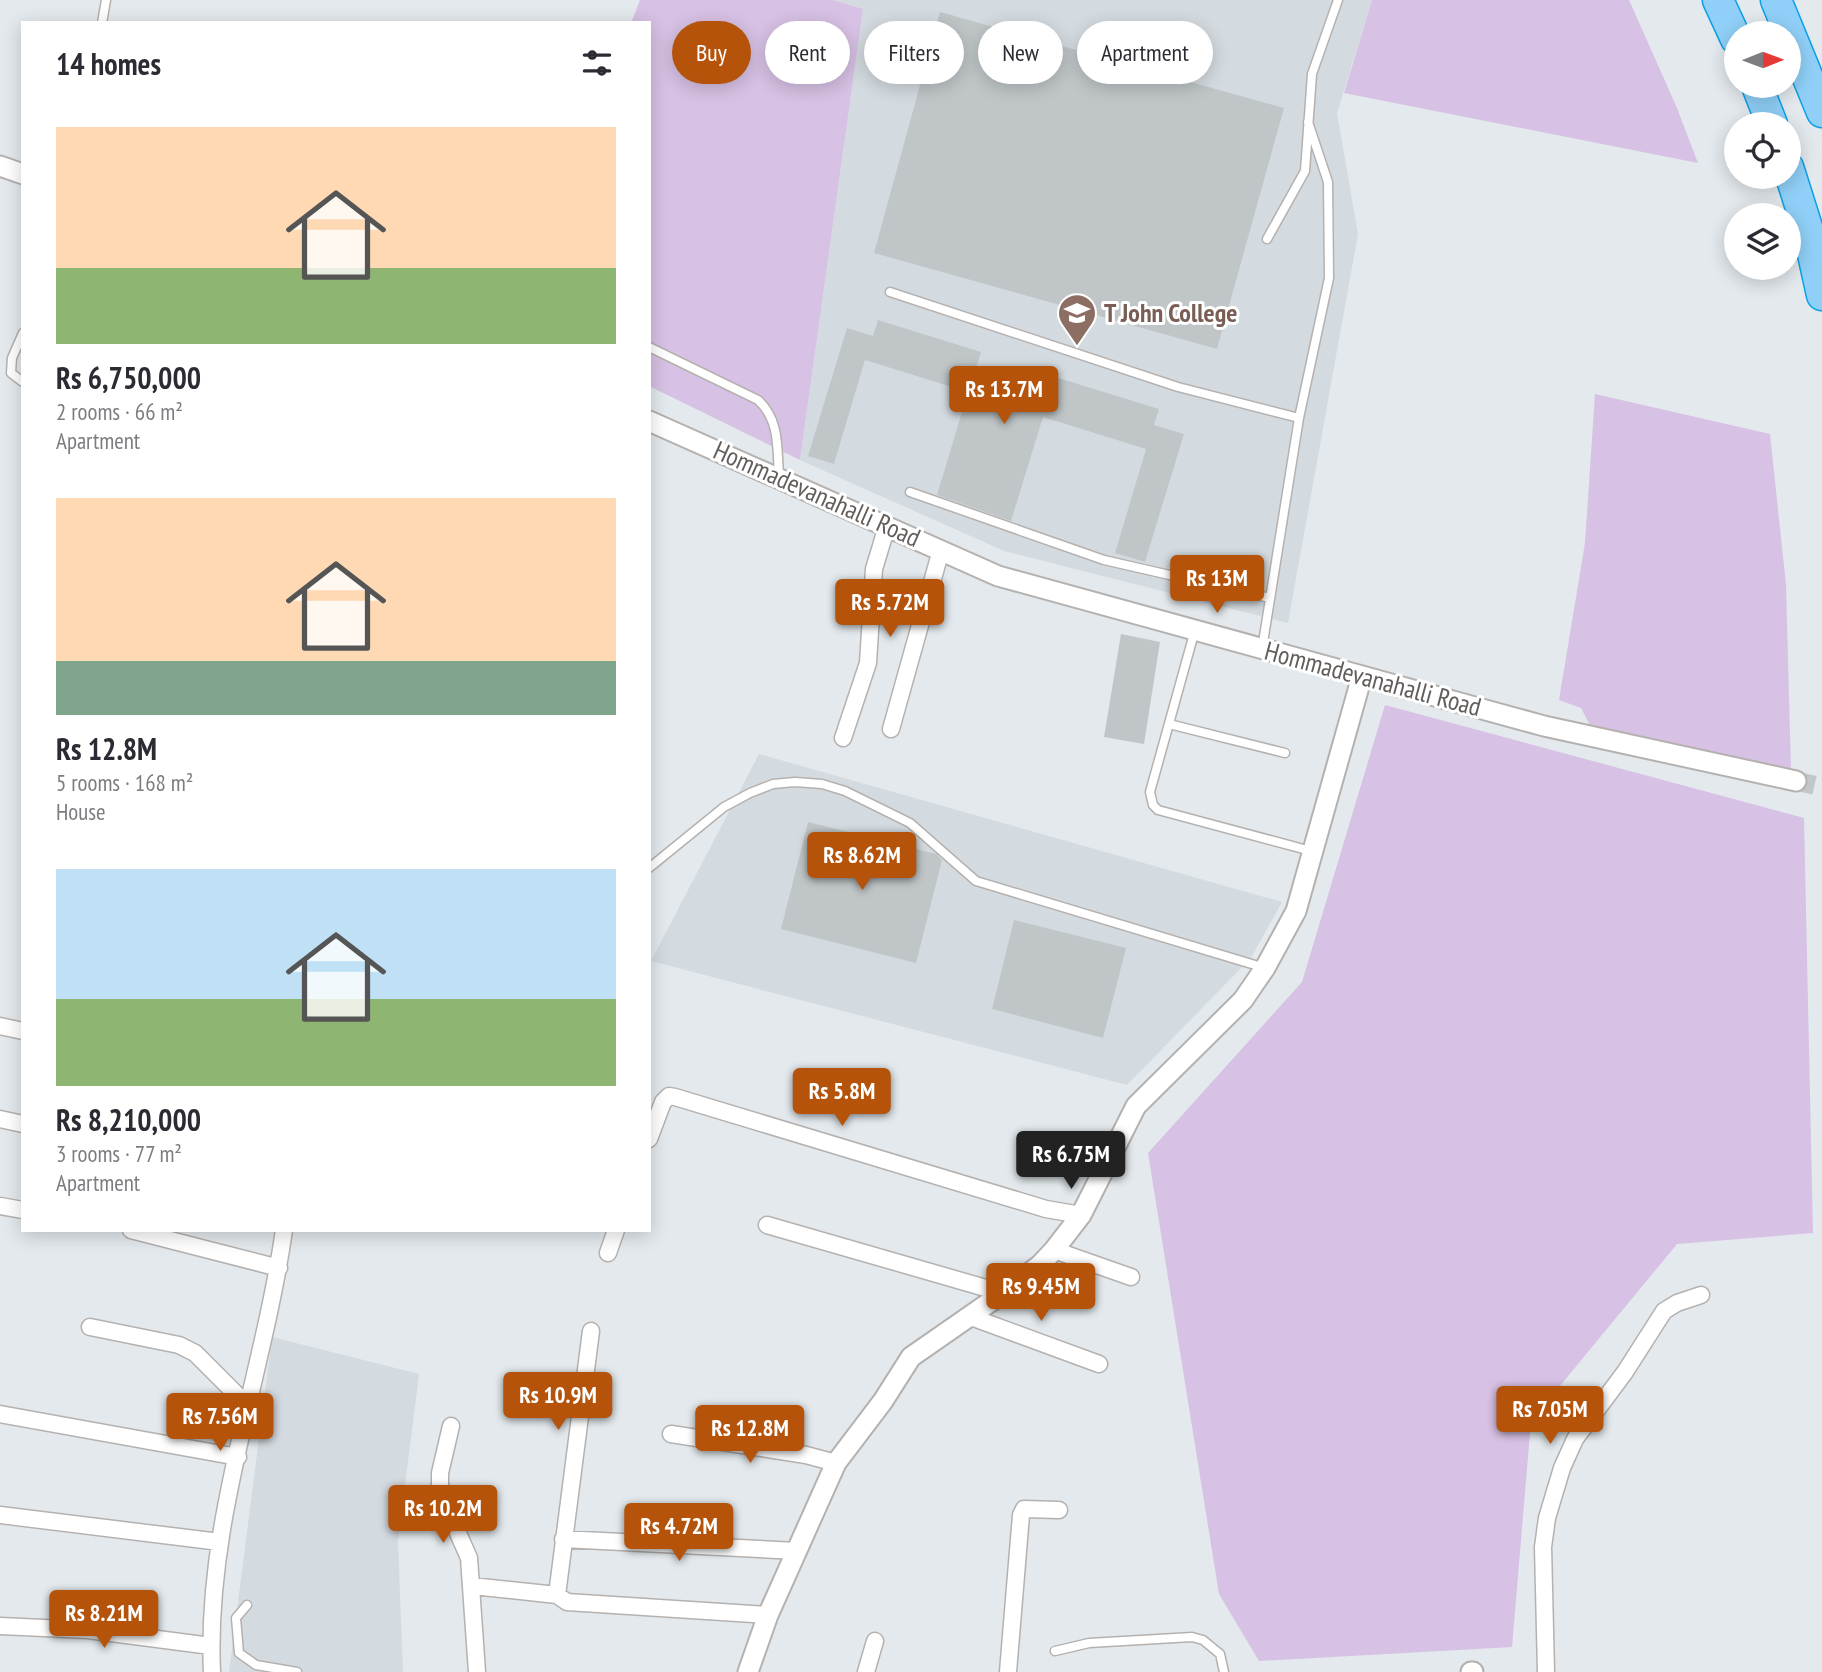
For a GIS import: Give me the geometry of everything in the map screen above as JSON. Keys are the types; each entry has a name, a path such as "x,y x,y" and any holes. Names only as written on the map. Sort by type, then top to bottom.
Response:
{"highway":[{"path":"1718,0 1728,21"},
{"path":"1776,0 1822,112"},
{"path":"1795,189 1807,227 1822,295"}],"street":[{"path":"0,166 21,173"},
{"name":"Hommadevanahalli Road","path":"651,422 998,576 1544,726 1796,781"},
{"path":"843,738 868,663 874,569 887,526"},
{"path":"891,729 940,550"},
{"path":"748,1672 768,1615 836,1463 883,1401 911,1357 971,1317 1040,1265 1055,1250 1082,1214 1136,1106 1243,1000 1265,968 1296,911 1362,676"},
{"path":"0,1026 21,1031"},
{"path":"651,1134 663,1102 669,1096 675,1097 1030,1204 1082,1214"},
{"path":"0,1119 21,1124"},
{"path":"0,1206 21,1210"},
{"path":"767,1225 1003,1293"},
{"path":"139,1232 279,1268"},
{"path":"212,1672 211,1646 220,1542 279,1268 284,1232"},
{"path":"608,1253 615,1232"},
{"path":"1055,1250 1131,1277"},
{"path":"1546,1672 1545,1531 1567,1453 1664,1311 1677,1303 1701,1295"},
{"path":"971,1317 1099,1364"},
{"path":"90,1326 179,1345 195,1353 249,1406"},
{"path":"557,1595 591,1331"},
{"path":"0,1414 238,1457"},
{"path":"451,1426 440,1473 440,1492 469,1558 477,1672"},
{"path":"671,1434 806,1455 836,1463"},
{"path":"1008,1672 1021,1515 1024,1509 1030,1508 1059,1510"},
{"path":"0,1515 220,1542"},
{"path":"563,1539 797,1551"},
{"path":"472,1586 557,1595 567,1602 768,1615"},
{"path":"0,1626 88,1630 211,1646"},
{"path":"866,1672 875,1641"}],"lane":[{"path":"102,21 106,0"},
{"path":"1267,239 1305,171 1312,74 1338,0"},
{"path":"1262,649 1299,418 1329,278 1328,182 1308,122"},
{"path":"890,292 1178,387 1299,418"},
{"path":"21,338 10,366 11,373 21,380"},
{"path":"651,348 758,400 766,408 776,435 779,477"},
{"path":"910,492 1104,560 1270,598"},
{"path":"1195,630 1150,792 1153,806 1158,810 1313,852"},
{"path":"1169,724 1285,753"},
{"path":"651,866 724,807 750,793 773,784 795,782 822,785 845,791 910,823 976,881 1265,968"},
{"path":"247,1605 236,1618 239,1653 256,1665 298,1672"},
{"path":"1055,1651 1089,1643 1192,1637 1203,1640 1220,1654 1224,1672"}],"shaded area":[{"path":"640,0 833,0 863,9 800,460 651,387 651,21 632,21"},
{"name":"T John College","path":"833,0 1372,0 1337,113 1358,234 1288,623 1004,551 800,460 863,9"},
{"path":"1372,0 1629,0 1677,108 1698,163 1344,93"},
{"path":"1595,394 1770,434 1786,585 1791,772 1593,731 1581,708 1559,700 1585,543"},
{"path":"1385,705 1804,818 1813,1233 1677,1244 1531,1421 1512,1647 1259,1661 1219,1594 1148,1153 1302,982"},
{"path":"759,754 1282,902 1251,958 1127,1085 651,961"},
{"path":"272,1337 419,1374 398,1541 403,1672 229,1672"}],"building":[{"path":"940,12 978,23 978,84 1063,84 1063,46 1077,50 1077,84 1198,84 1284,108 1217,349 874,253 920,84 964,84 964,21 938,21"},
{"path":"878,320 981,352 976,368 1050,393 1055,377 1159,409 1154,425 1184,434 1145,562 1115,553 1146,449 1043,417 1011,521 937,495 968,392 865,360 834,464 808,456 847,328 873,336"},
{"path":"1121,634 1160,642 1144,744 1104,737"},
{"path":"808,822 936,854 942,860 916,963 781,929"},
{"path":"1014,920 1126,948 1103,1038 992,1009"}],"tunnel":[{"path":"1796,781 1822,787"}],"place":[{"name":"T John College","path":"1077,347"}]}
